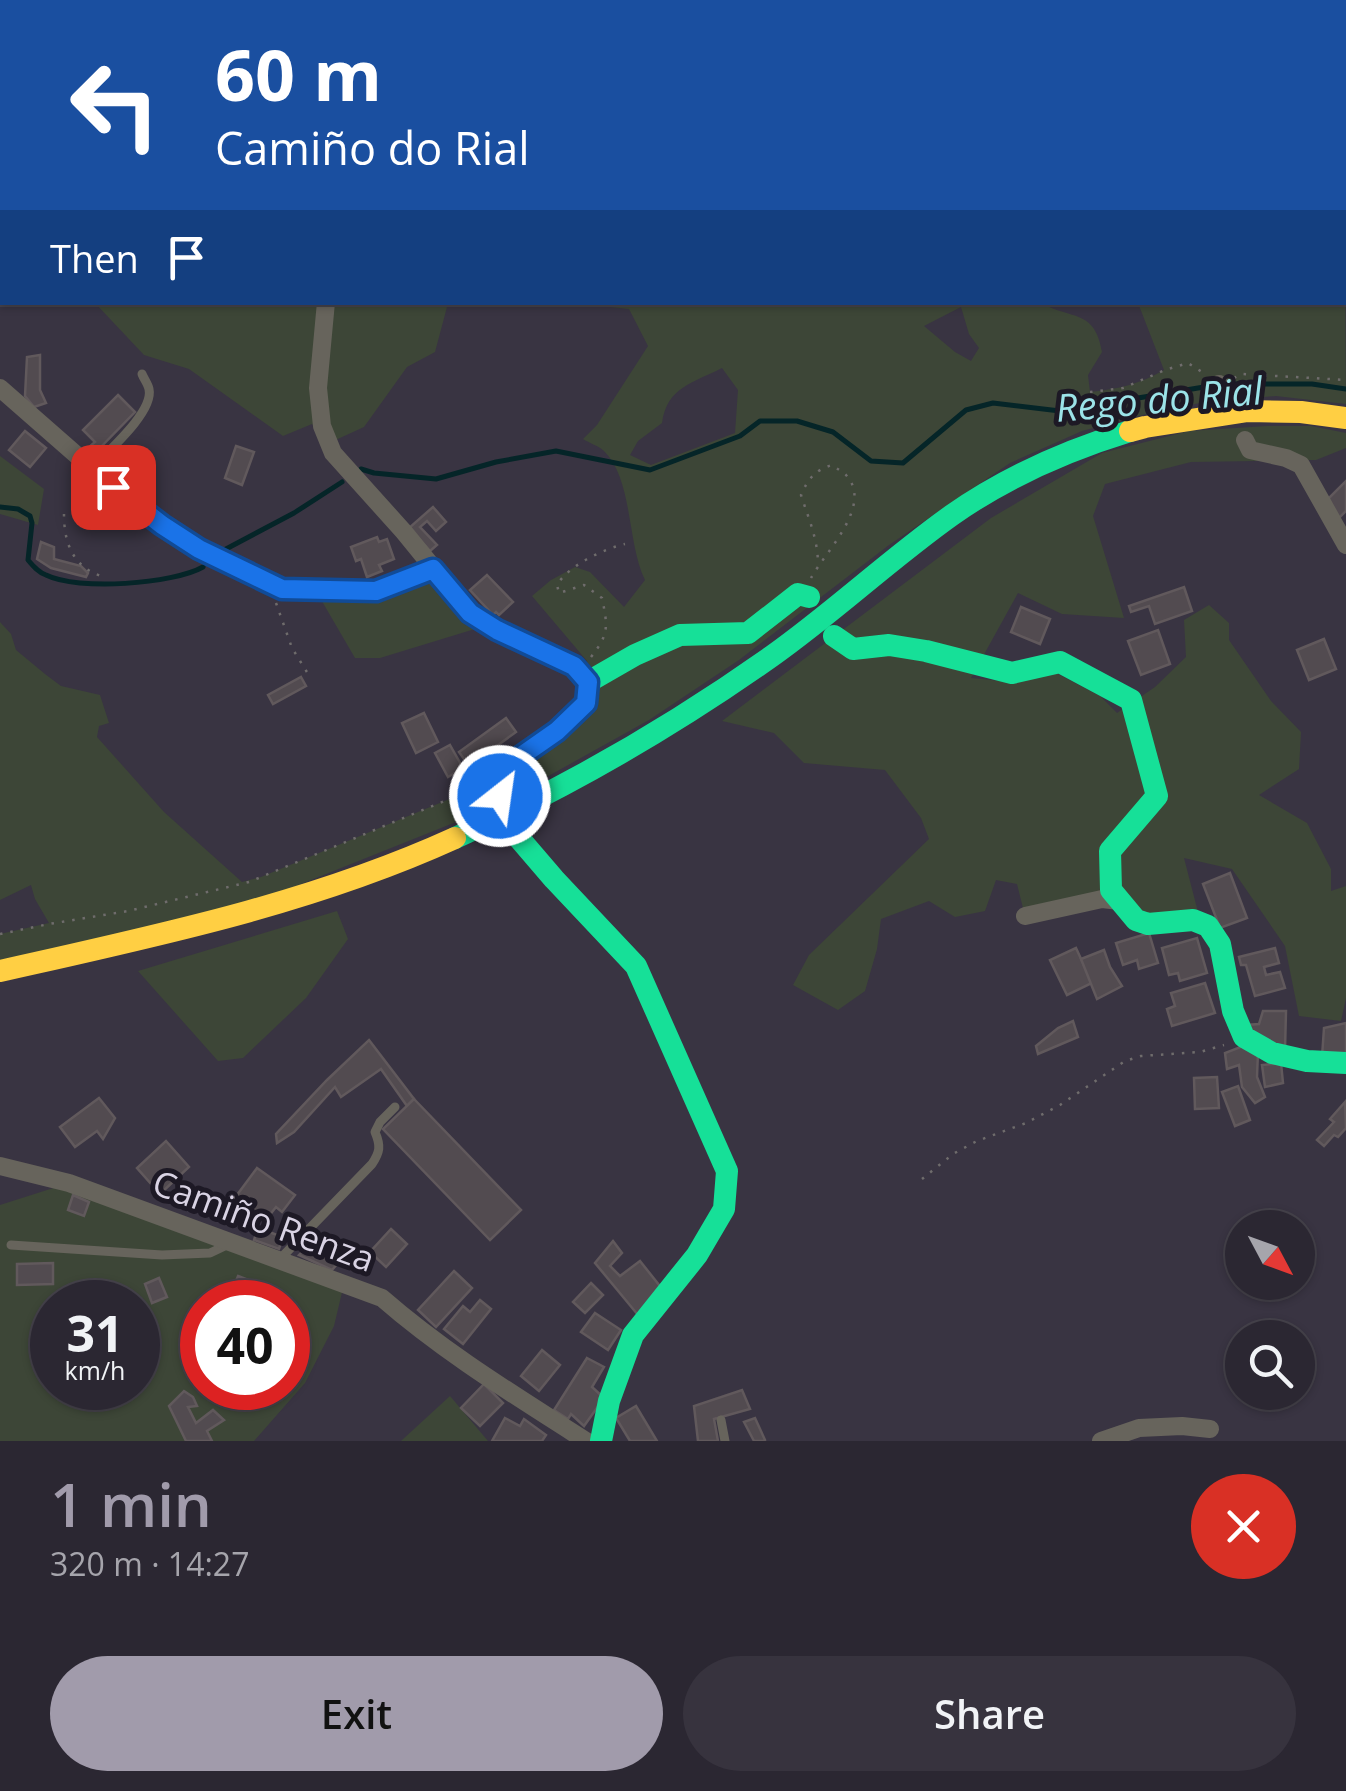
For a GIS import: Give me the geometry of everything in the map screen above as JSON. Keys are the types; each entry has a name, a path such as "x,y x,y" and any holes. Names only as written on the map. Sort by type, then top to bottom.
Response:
{"street":[{"path":"326,305 318,388 322,426 333,454 470,613 574,666 588,682 586,703 557,731 504,768 500,796"},
{"path":"0,388 162,525 261,581 282,589 376,591 433,569"},
{"path":"0,971 189,929 316,892 394,865 490,822 644,740 774,655 954,514 1022,474 1084,446 1145,427 1248,411 1346,418"},
{"path":"1245,440 1250,450 1301,465 1346,545"},
{"path":"588,682 680,635 748,633 803,596"},
{"path":"834,636 854,650 889,646 926,651 1012,673 1060,662 1131,700 1156,796 1110,850 1111,890 1136,920 1148,924 1193,920 1208,926 1220,944 1233,1011 1244,1037 1272,1054 1346,1063"},
{"path":"518,838 636,966 727,1171 724,1210 696,1254 633,1335 609,1400 601,1441"},
{"path":"1025,916 1102,900 1120,901"},
{"name":"Camiño Renza","path":"0,1166 68,1183 382,1298 473,1368 586,1441"},
{"path":"1100,1441 1140,1428 1210,1429"}],"lane":[{"path":"91,468 147,405 150,391 142,374"},
{"path":"279,1260 372,1164 380,1144 375,1132 395,1107"},
{"path":"11,1245 162,1255 210,1253 232,1243"},
{"path":"721,1420 725,1441"}],"path":[{"path":"803,596 853,509 848,476 832,465 808,479 801,496 818,545 818,564"},
{"path":"64,514 70,552 100,576"},
{"path":"588,682 587,662 603,642 607,628 602,598 584,584 559,593 557,586 564,573 609,548 625,544"},
{"path":"261,581 310,677"},
{"path":"0,934 128,911 249,882 476,788 500,796"},
{"path":"922,1179 952,1154 1060,1105 1125,1061 1140,1056 1200,1052 1244,1037"}],"green space":[{"path":"97,305 449,305 435,352 407,367 364,427 329,443 312,424 283,436 189,369 144,355"},
{"path":"606,305 1045,305 1088,322 1099,338 1102,352 1088,375 1090,392 1128,385 1164,370 1139,305 1346,305 1346,404 1276,396 1200,403 1082,431 1010,463 889,545 739,660 649,720 491,808 276,894 205,915 0,961 0,934 49,923 31,885 0,900 0,622 11,634 16,650 61,686 100,695 109,723 99,726 97,737 164,812 242,882 476,788 499,795 504,768 557,731 588,682 587,661 532,596 575,567 590,572 624,607 645,580 620,478 604,451 583,439 597,425 648,346 629,309","holes":["961,307 969,334 979,348 971,361 924,326","722,368 738,390 735,433 651,465 630,455 638,441 662,423 669,401 692,383"]},
{"path":"1311,426 1346,433 1346,448 1316,460 1191,462 1105,484 1093,516 1124,618 1062,614 1018,593 971,678 1012,682 1056,673 1100,696 1117,713 1155,687 1186,657 1184,620 1209,605 1229,623 1229,640 1271,701 1301,732 1299,769 1259,795 1307,823 1331,869 1331,891 1346,886 1346,998 1341,1021 1299,1016 1285,946 1232,869 1184,858 1198,912 1144,916 1111,890 1024,912 1017,884 996,880 985,911 955,917 929,901 881,919 865,991 838,1010 793,985 809,955 929,839 921,818 885,770 804,763 774,733 722,721 991,518 1102,453 1189,431"},
{"path":"0,456 44,489 38,525 0,514"},
{"path":"433,569 488,625 380,658 355,658 316,591 376,591"},
{"path":"337,911 348,939 306,998 243,1058 218,1061 138,971"},
{"path":"69,1183 344,1284 334,1326 310,1373 310,1280 180,1280 180,1410 281,1410 254,1441 0,1441 0,1205"},
{"path":"450,1396 488,1441 401,1441"}],"building":[{"path":"40,355 40,390 46,403 34,407 25,396 27,357"},
{"path":"118,395 135,412 94,454 88,448 95,442 83,430"},
{"path":"25,431 46,448 30,467 9,450"},
{"path":"236,446 254,452 242,485 225,478"},
{"path":"1346,481 1346,511 1337,520 1326,501"},
{"path":"433,507 446,522 436,531 427,521 420,527 437,545 430,551 409,528"},
{"path":"377,537 379,542 387,539 394,559 379,565 382,571 367,577 361,559 356,561 351,547"},
{"path":"41,542 54,547 54,559 81,566 88,573 86,577 51,568 37,559"},
{"path":"487,575 513,602 499,615 493,615 470,590"},
{"path":"1184,587 1192,611 1155,624 1149,606 1131,612 1129,606"},
{"path":"1021,607 1050,619 1040,644 1011,632"},
{"path":"1158,630 1170,664 1141,675 1128,641"},
{"path":"1324,639 1336,669 1309,680 1297,650"},
{"path":"301,677 306,686 273,704 268,695"},
{"path":"424,713 438,742 416,753 402,723"},
{"path":"506,718 516,732 469,766 459,752"},
{"path":"450,745 463,768 448,777 435,753"},
{"path":"1230,873 1247,918 1220,928 1203,884"},
{"path":"1149,933 1158,963 1139,969 1137,960 1123,965 1116,943"},
{"path":"1197,938 1207,973 1180,981 1178,973 1169,975 1162,948"},
{"path":"1076,948 1092,983 1067,995 1050,960"},
{"path":"1275,948 1279,963 1264,967 1266,975 1280,972 1285,988 1255,996 1246,965 1241,965 1239,957"},
{"path":"1104,950 1122,986 1097,999 1081,959"},
{"path":"1205,983 1215,1013 1172,1026 1167,1009 1175,1006 1171,993"},
{"path":"1263,1011 1286,1011 1285,1050 1246,1031 1246,1025 1259,1024"},
{"path":"1073,1021 1078,1037 1038,1054 1036,1046"},
{"path":"1346,1023 1346,1057 1322,1057 1324,1028"},
{"path":"369,1040 414,1099 407,1106 381,1069 341,1097 335,1087 294,1132 277,1143 276,1134"},
{"path":"1243,1046 1258,1052 1257,1077 1265,1097 1255,1103 1242,1087 1239,1065 1227,1069 1225,1053"},
{"path":"1281,1063 1283,1083 1265,1087 1262,1065"},
{"path":"1217,1077 1219,1108 1195,1109 1194,1078"},
{"path":"1238,1086 1250,1120 1235,1126 1222,1092"},
{"path":"99,1098 115,1118 103,1139 97,1131 75,1147 60,1127"},
{"path":"414,1099 521,1210 490,1240 383,1129"},
{"path":"1345,1102 1346,1128 1324,1146 1317,1140 1334,1122 1330,1119"},
{"path":"166,1141 189,1167 160,1194 137,1168"},
{"path":"257,1168 295,1195 282,1212 276,1207 265,1221 234,1199"},
{"path":"73,1195 89,1202 84,1216 68,1210"},
{"path":"258,1228 283,1237 279,1249 254,1240"},
{"path":"391,1229 407,1244 386,1267 370,1252"},
{"path":"613,1241 622,1253 610,1266 620,1276 640,1261 663,1290 638,1315 595,1263"},
{"path":"312,1242 339,1262 332,1270 299,1255"},
{"path":"53,1263 53,1280 30,1280 30,1285 17,1285 17,1264"},
{"path":"454,1271 472,1288 436,1327 418,1310"},
{"path":"160,1280 167,1297 160,1300"},
{"path":"591,1283 603,1295 585,1313 573,1302"},
{"path":"480,1300 491,1309 463,1344 444,1329 463,1306 470,1312"},
{"path":"595,1313 621,1330 608,1350 581,1332"},
{"path":"542,1350 560,1365 539,1391 521,1376"},
{"path":"587,1358 604,1367 592,1387 604,1398 584,1426 571,1414 568,1419 554,1410"},
{"path":"484,1384 503,1403 480,1426 461,1408"},
{"path":"742,1390 750,1409 714,1419 718,1441 698,1441 694,1406"},
{"path":"180,1395 180,1410 190,1410 196,1423 213,1410 224,1420 207,1431 212,1441 186,1441 169,1406"},
{"path":"636,1406 657,1441 630,1441 616,1418"},
{"path":"505,1418 520,1426 524,1419 546,1435 542,1441 492,1441"},
{"path":"755,1418 764,1441 754,1441 744,1422"}],"waterway":[{"name":"Rego do Rial","path":"1227,384 1312,384 1346,389"},
{"name":"Rego do Rial","path":"361,469 436,479 556,451 650,470 740,436 760,421 797,421 833,432 871,461 903,463 966,410 993,403 1060,411 1216,385"},
{"name":"Rego do Rial","path":"226,549 342,482"},
{"name":"Rego do Rial","path":"0,507 18,509 30,516 28,560 41,572 61,580 102,584 149,581 203,567"}],"traffic: fast":[{"path":"455,838 578,777 735,682 973,501 1038,466 1130,431"},
{"path":"499,796 504,768 557,731 585,703 588,682 680,635 748,633 798,594 809,597"},
{"path":"834,636 853,649 889,645 1012,673 1060,662 1131,700 1157,796 1110,851 1111,890 1136,920 1148,924 1193,920 1208,926 1220,944 1233,1011 1244,1037 1272,1053 1307,1061 1346,1063"},
{"path":"518,837 636,966 727,1171 724,1209 697,1255 633,1335 609,1401 601,1441"}],"traffic: slow":[{"path":"1130,431 1248,411 1346,418"},
{"path":"0,971 288,900 455,838"}],"route":[{"path":"113,487 199,549 282,589 376,591 433,569 470,613 574,666 588,682 586,703 557,731 504,768 500,796"}]}
